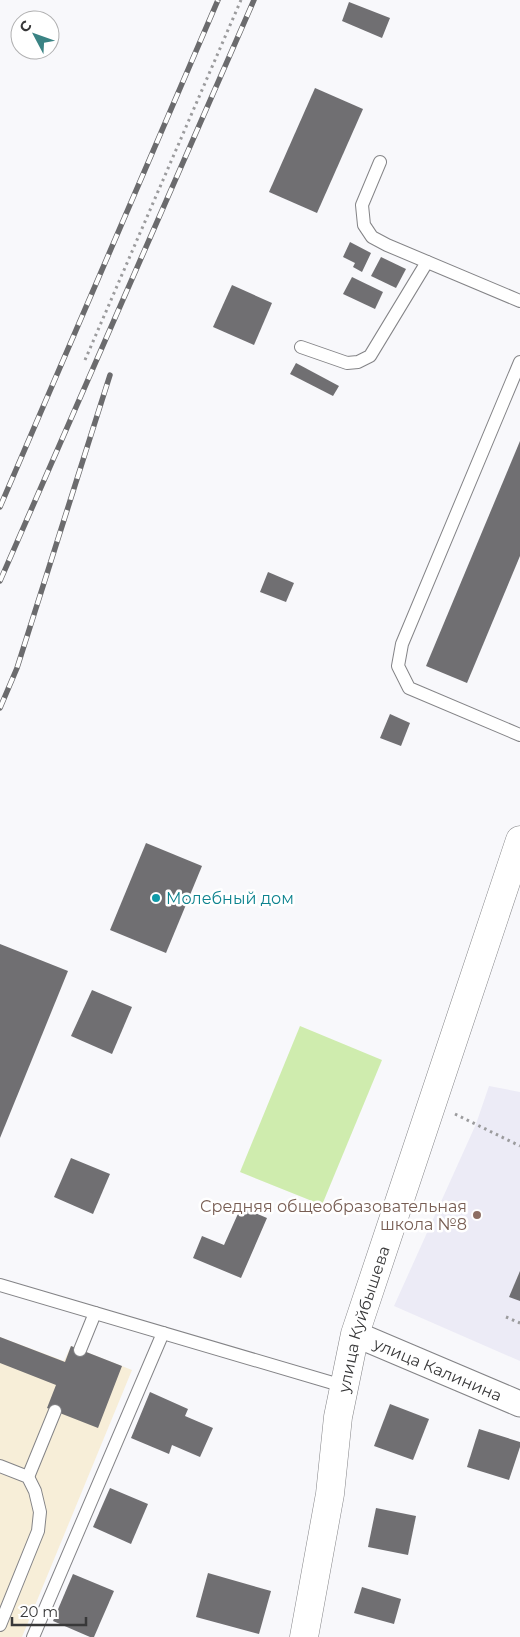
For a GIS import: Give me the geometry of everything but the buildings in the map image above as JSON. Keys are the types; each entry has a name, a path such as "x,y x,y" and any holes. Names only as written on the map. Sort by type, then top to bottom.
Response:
{"street":[{"name":"улица Куйбышева","path":"304,1637 330,1494 343,1386 355,1334 520,840"},
{"name":"улица Калинина","path":"355,1334 520,1404"}],"lane":[{"path":"380,162 362,205 364,225 372,237 386,245 520,301"},
{"path":"301,347 347,363 358,362 370,356 427,262"},
{"path":"520,362 402,644 398,666 409,688 520,735"},
{"path":"0,1285 343,1386"},
{"path":"80,1350 95,1313"},
{"path":"33,1637 163,1333"},
{"path":"28,1477 55,1411"},
{"path":"0,1466 28,1477 35,1491 40,1512 38,1531 0,1625"}],"path":[{"path":"85,360 241,0"},
{"path":"432,1103 520,1146"},
{"path":"506,1317 520,1323"}],"shaded area":[{"name":"Средняя общеобразовательная школа №8","path":"489,1086 520,1092 520,1361 394,1306 476,1124"},
{"path":"0,1337 64,1361 71,1346 132,1370 22,1637 0,1637"}],"green space":[{"path":"300,1026 382,1060 322,1205 240,1172"}],"railway":[{"path":"0,507 218,0"},
{"path":"0,581 254,0"},
{"path":"0,708 17,668 110,375"}],"place":[{"name":"Молебный дом","path":"156,898"},
{"name":"Средняя общеобразовательная школа №8","path":"477,1215"}]}
